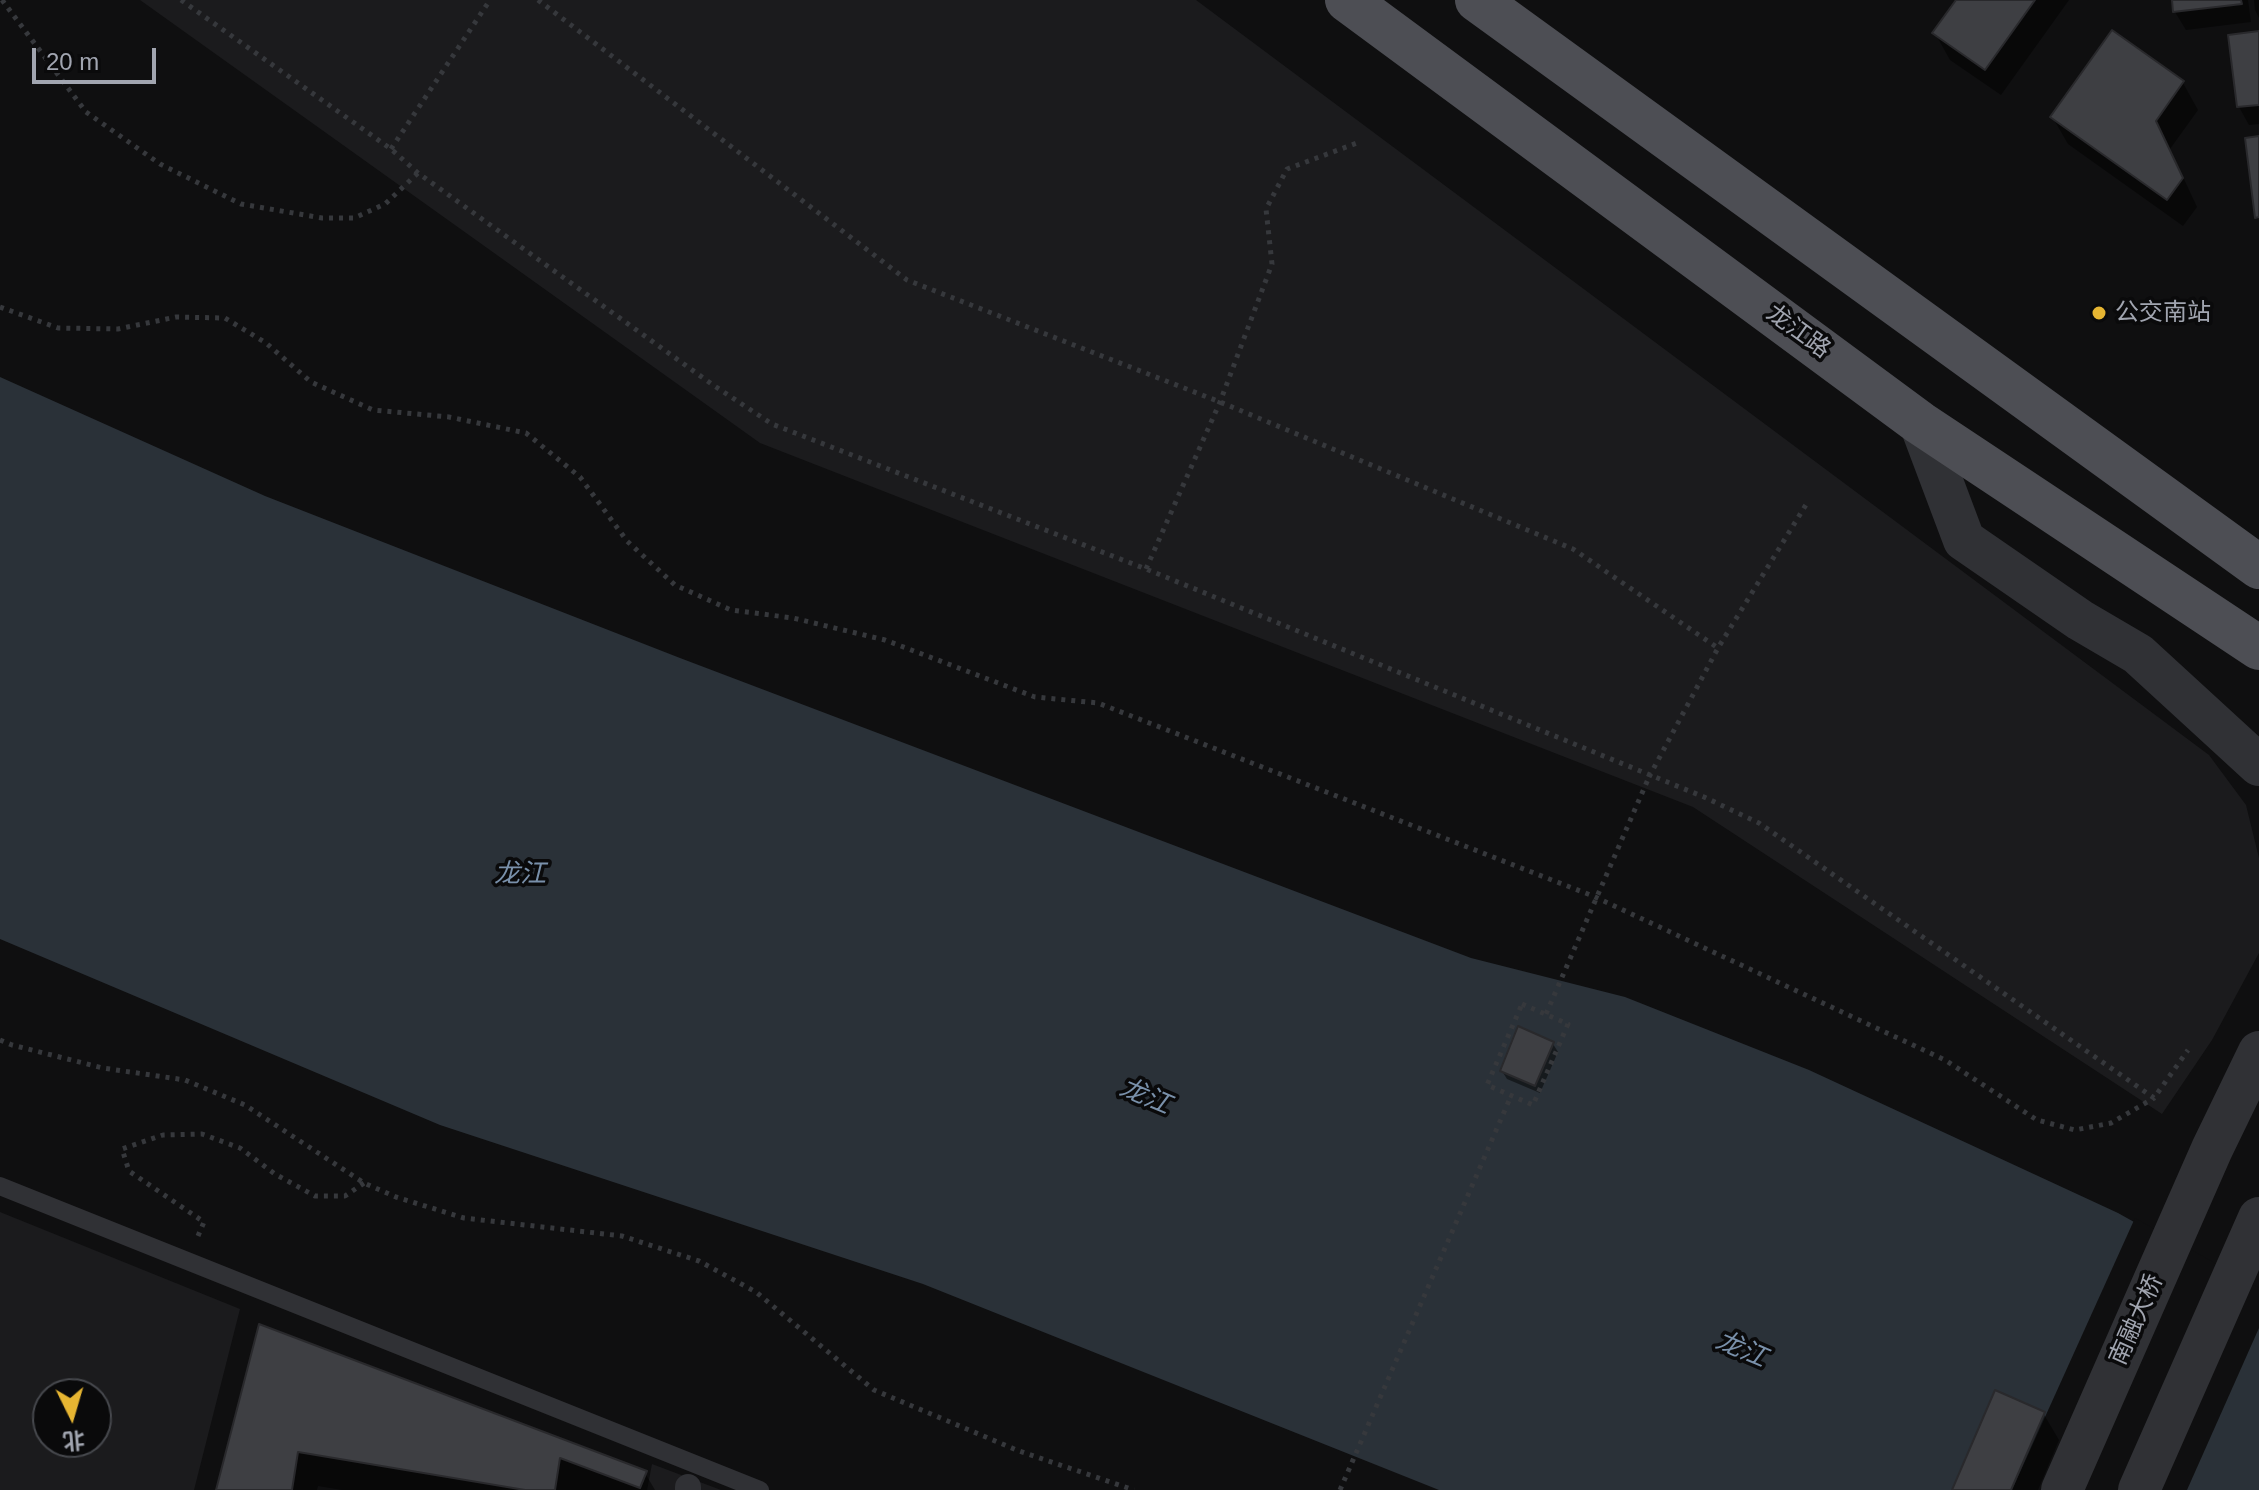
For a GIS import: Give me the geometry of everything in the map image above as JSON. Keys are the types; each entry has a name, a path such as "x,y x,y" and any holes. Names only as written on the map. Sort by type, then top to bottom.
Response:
{"main road":[{"name":"龙江路","path":"1347,0 1920,423 2259,648"},
{"path":"1477,0 2259,567"}],"street":[{"path":"1920,423 1964,540 2080,620 2138,654 2259,765"},
{"name":"南融大桥","path":"2062,1490 2212,1149 2259,1052"},
{"path":"2139,1490 2259,1218"}],"lane":[{"path":"0,1186 760,1490"}],"path":[{"path":"2,0 86,112 160,164 241,204 322,218 354,218 385,204 418,173"},
{"path":"181,0 391,149 418,173 713,385 772,424 1146,569 1704,797 1759,823 2154,1098"},
{"path":"391,149 490,0"},
{"path":"538,0 907,280 1220,402 1573,549 1718,648"},
{"path":"1146,569 1220,402 1272,264 1266,209 1287,169 1357,143"},
{"path":"0,307 58,328 118,329 176,317 225,318 266,343 311,382 373,410 449,417 526,433 580,477 627,541 675,585 731,610 793,618 885,640 1035,697 1098,703 1593,896 1945,1060 2037,1120 2075,1130 2111,1123 2154,1098 2188,1050"},
{"path":"1546,1014 1649,777 1718,648 1807,503"},
{"path":"1522,1004 1568,1024 1533,1105 1511,1096 1487,1085 1522,1004"},
{"path":"0,1040 103,1068 185,1080 245,1105 364,1183 396,1197 464,1218 622,1236 699,1261 756,1292 874,1390 1019,1451 1134,1490"},
{"path":"1340,1490 1511,1096"},
{"path":"188,1262 204,1222 129,1171 122,1149 163,1135 202,1134 240,1148 275,1174 315,1196 345,1196 364,1183"}],"shaded area":[{"path":"140,0 1196,0 2209,755 2246,805 2259,858 2259,953 2212,1040 2162,1114 1693,807 760,443"},
{"path":"0,1212 240,1309 194,1490 0,1490"},
{"path":"652,1464 721,1490 647,1490"}],"water":[{"name":"龙江","path":"0,377 265,496 680,658 1471,958 1625,997 1809,1070 2118,1213 2259,1292 2259,1490 1439,1490 923,1284 440,1125 0,939"}],"pier":[{"path":"2135,1218 2259,1288 2259,1328 2187,1490 2012,1490"}],"building":[{"path":"1956,0 2035,0 1985,70 1932,33"},
{"path":"2172,0 2241,0 2242,4 2173,12"},
{"path":"2112,30 2184,81 2156,121 2183,178 2167,200 2050,117"},
{"path":"2259,31 2259,105 2237,107 2228,35"},
{"path":"2259,136 2259,217 2255,218 2245,138"},
{"path":"1518,1026 1554,1042 1535,1086 1500,1071"},
{"path":"259,1324 647,1471 640,1488 560,1458 555,1490 525,1490 298,1452 292,1490 216,1490"},
{"path":"1995,1390 2045,1412 2011,1490 1952,1490"}],"place":[{"name":"公交南站","path":"2099,313"}]}
